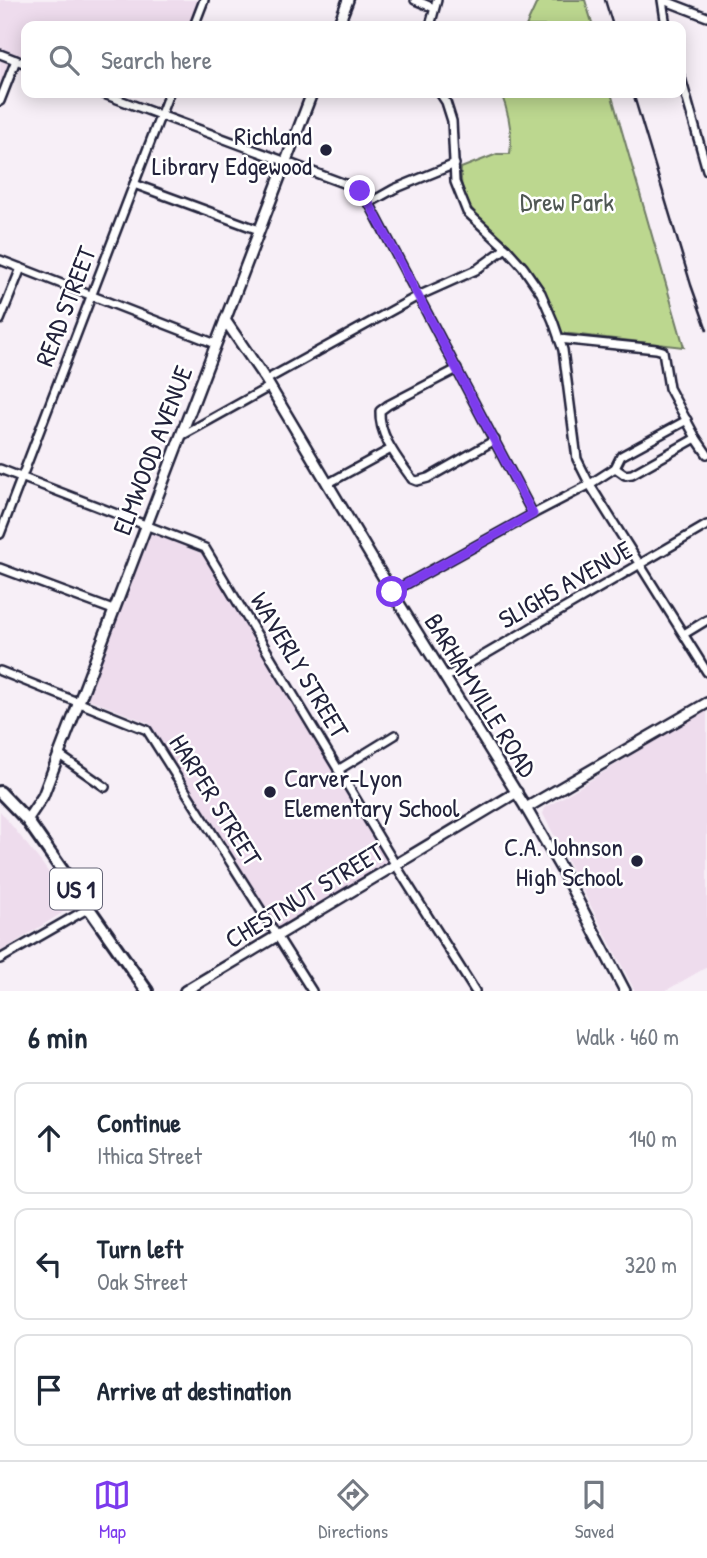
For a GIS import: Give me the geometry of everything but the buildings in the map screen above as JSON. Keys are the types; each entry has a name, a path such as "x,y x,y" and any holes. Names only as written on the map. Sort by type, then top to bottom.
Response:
{"main road":[{"name":"US 1","path":"0,792 27,820 147,991"}],"street":[{"path":"196,21 204,0"},
{"path":"340,21 348,0"},
{"path":"415,0 436,4 431,21"},
{"path":"665,21 663,0 707,18"},
{"path":"0,54 21,62"},
{"path":"0,101 16,60"},
{"path":"686,96 707,170"},
{"path":"114,98 360,191 369,203 533,514"},
{"name":"READ STREET","path":"0,534 167,98"},
{"name":"ELMWOOD AVENUE","path":"27,820 43,796 310,98"},
{"path":"442,98 452,121 455,182 467,212 523,267 541,293 553,321 563,350 577,459 590,485 707,671"},
{"path":"369,203 394,189 455,164"},
{"path":"134,184 259,230"},
{"path":"181,436 418,296 476,270 506,248"},
{"path":"0,260 216,344"},
{"path":"0,320 21,268"},
{"name":"BARHAMVILLE ROAD","path":"225,320 267,383 392,592 517,792 563,872 625,991"},
{"path":"559,340 663,351 669,388 707,454"},
{"path":"457,369 380,411 379,421 391,449 412,479 418,481 495,440"},
{"path":"392,592 590,485 615,468 621,456 687,420"},
{"path":"615,468 625,475 632,474 696,438"},
{"path":"327,484 391,449"},
{"name":"WAVERLY STREET","path":"0,469 205,548 394,864 475,991"},
{"name":"SLIGHS AVENUE","path":"445,678 707,525"},
{"path":"0,568 113,610"},
{"path":"684,634 707,620"},
{"name":"HARPER STREET","path":"0,671 147,730 312,991"},
{"path":"526,808 707,703"},
{"path":"338,770 395,735"},
{"path":"58,754 105,787"},
{"name":"CHESTNUT STREET","path":"185,991 517,792"},
{"path":"0,959 89,908"}],"shaded area":[{"path":"0,0 199,0 191,21 21,21 21,56 13,53 0,86"},
{"name":"Carver-Lyon Elementary School","path":"151,533 203,554 388,861 280,929 149,723 86,698"},
{"name":"C.A. Johnson High School","path":"707,709 707,967 665,991 635,991 543,814 545,808"},
{"path":"0,811 73,906 0,952"}],"green space":[{"path":"538,0 585,0 591,21 528,21"},
{"name":"Drew Park","path":"503,98 612,98 684,347 562,333 528,266 471,209 461,184 461,168 497,154 510,154 511,139"}],"railway":[{"path":"605,0 611,21"},
{"path":"635,98 707,330"}],"place":[{"name":"Richland Library Edgewood","path":"326,150"},
{"name":"Carver-Lyon Elementary School","path":"270,792"},
{"name":"C.A. Johnson High School","path":"637,861"}],"route":[{"path":"360,191 369,203 533,514 392,592"}]}
